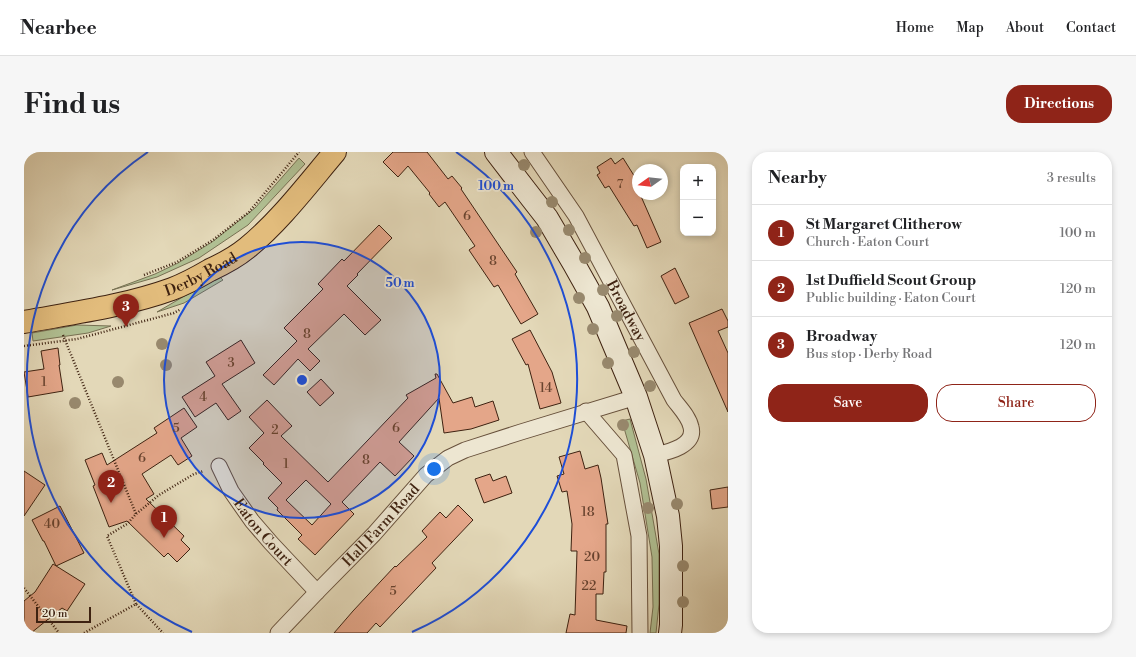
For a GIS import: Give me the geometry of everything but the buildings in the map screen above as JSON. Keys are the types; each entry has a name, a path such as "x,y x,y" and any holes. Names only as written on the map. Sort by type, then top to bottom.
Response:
{"highway":[{"name":"Derby Road","path":"24,322 106,307 146,297 173,288 223,264 246,249 266,231 335,152"}],"main road":[{"name":"Broadway","path":"496,152 546,218 574,264 598,307 636,397 655,455 668,516 671,546 670,633"}],"street":[{"name":"Broadway","path":"532,152 576,216 674,400 692,428 686,443 679,448 655,455"},
{"name":"Hall Farm Road","path":"278,633 374,534 426,475 448,458 465,450 586,411 636,397"},
{"path":"586,411 624,455 639,536 640,633"},
{"name":"Eaton Court","path":"219,466 231,491 252,521 317,592"}],"path":[{"path":"141,276 177,262 213,240 249,212 300,152"},
{"path":"57,316 65,341 136,514"},
{"path":"163,633 136,604 107,536 127,524 136,514 159,495 194,474 219,466"},
{"path":"24,588 59,633"},
{"path":"84,633 136,604"}],"green space":[{"path":"299,158 305,164 248,225 199,258 157,277 112,290 155,274 178,263 212,242 255,208"},
{"path":"219,276 223,280 184,303 157,312"},
{"path":"77,325 111,326 88,333 33,341 32,333"},
{"path":"630,419 646,479 659,554 659,604 656,633 650,633 653,607 652,557 640,483 622,421"}],"place":[{"name":"Broadway","path":"126,327"},
{"name":"1st Duffield Scout Group","path":"111,503"},
{"name":"St Margaret Clitherow","path":"164,538"}]}
